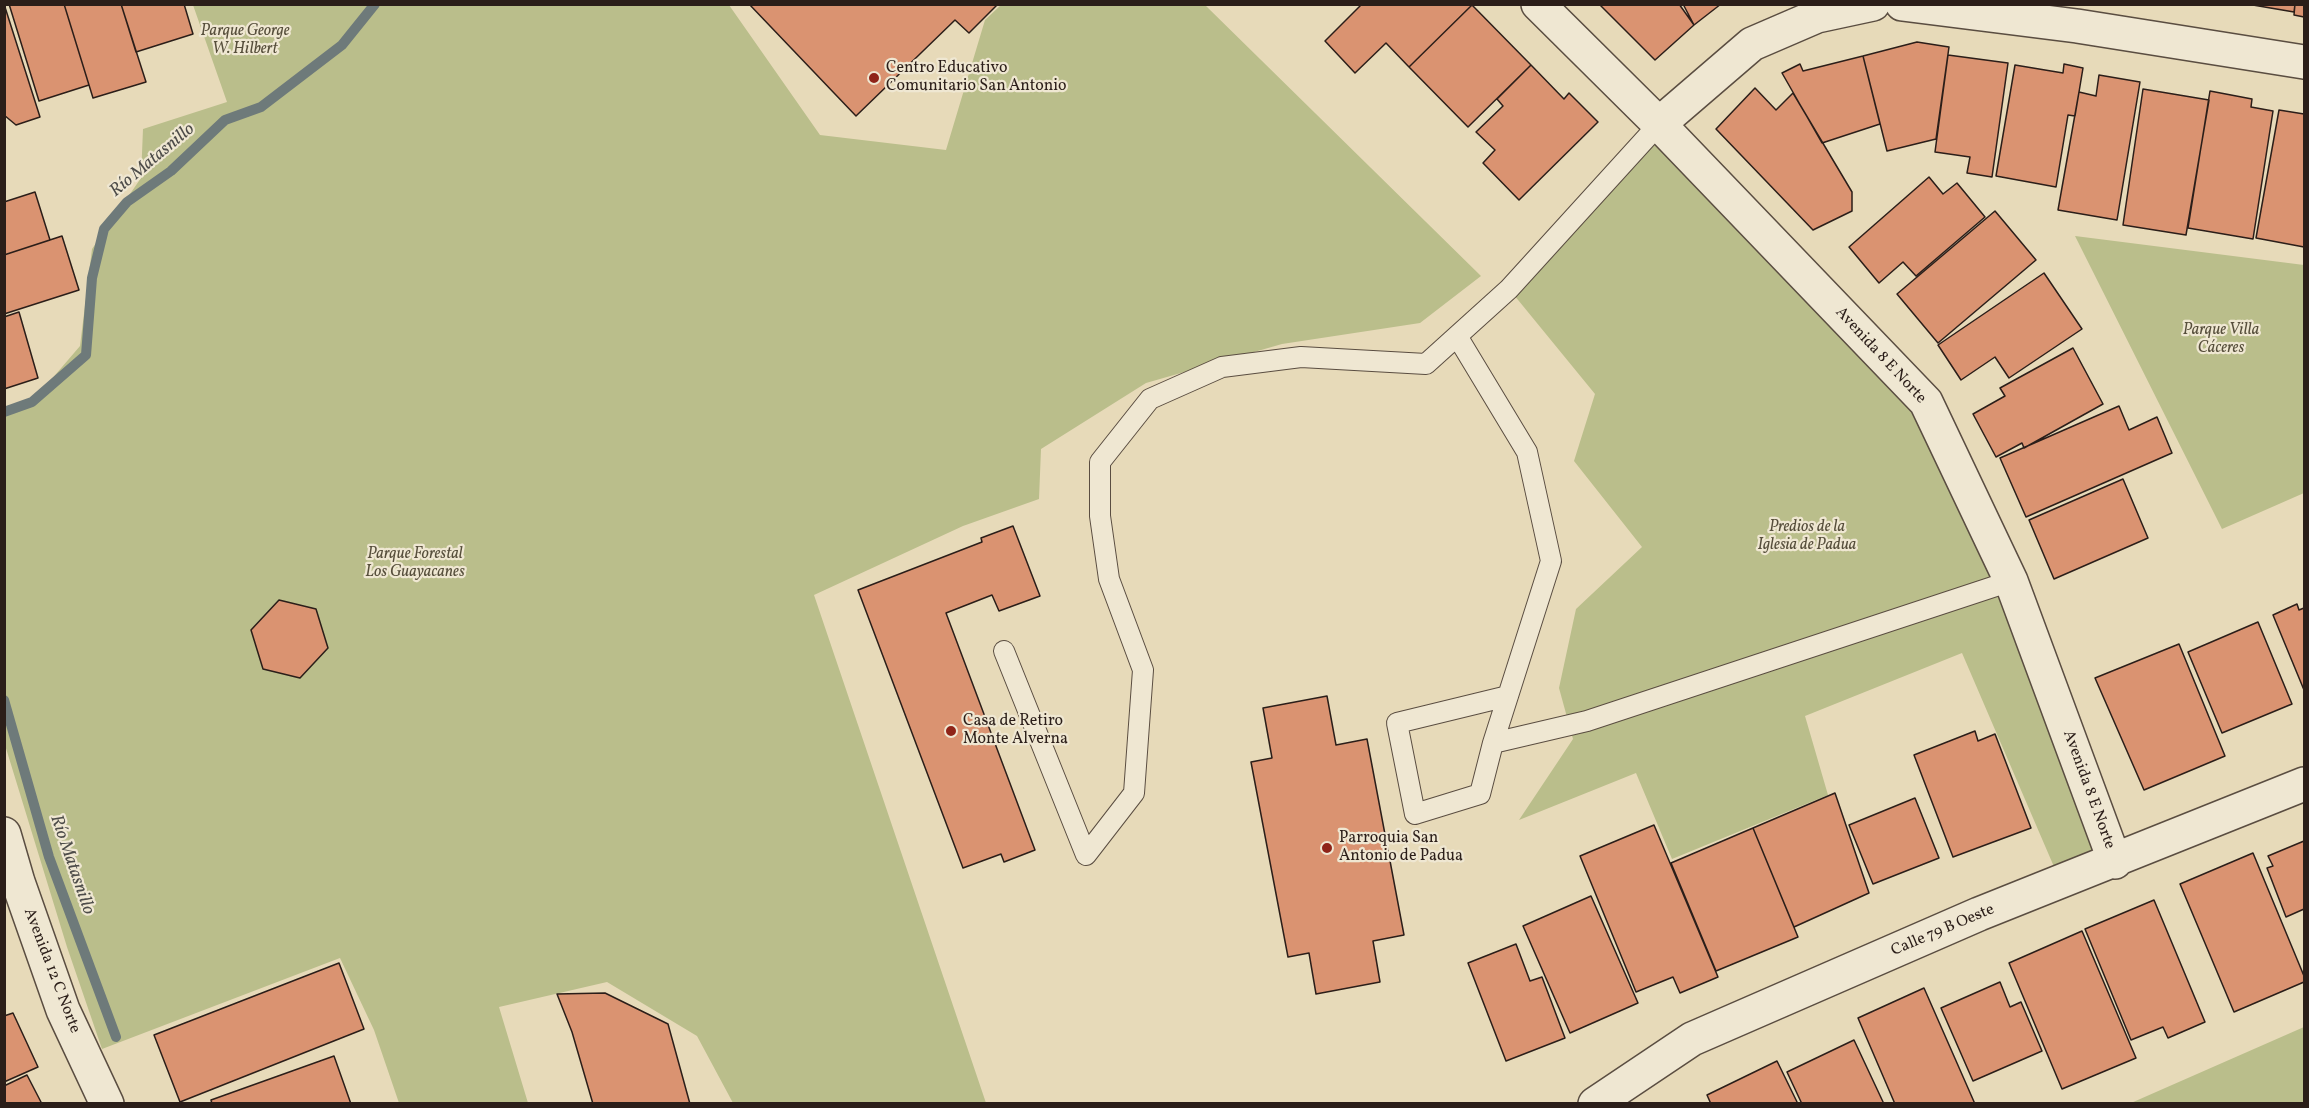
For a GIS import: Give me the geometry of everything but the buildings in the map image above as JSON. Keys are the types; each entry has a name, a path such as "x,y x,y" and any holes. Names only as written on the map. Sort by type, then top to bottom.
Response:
{"street":[{"name":"Avenida 8 E Norte","path":"1538,4 1659,124 1926,402 2010,581 2115,861"},
{"path":"1659,124 1752,44 1817,16 1873,4"},
{"path":"1902,4 2077,26 2304,62"},
{"name":"Calle 79 B Oeste","path":"1595,1104 1692,1040 1979,914 2304,784"},
{"name":"Avenida 12 C Norte","path":"4,834 18,882 63,1010 107,1104"}],"lane":[{"path":"1004,651 1086,855 1134,793 1143,670 1109,579 1100,516 1100,462 1150,399 1222,367 1301,357 1426,363 1509,289 1659,124"},
{"path":"1457,336 1527,452 1551,561 1508,696 1493,743 1480,794 1415,814 1397,723 1508,696"},
{"path":"1493,743 1587,722 2010,581"}],"green space":[{"name":"Parque Forestal Los Guayacanes","path":"193,5 729,5 820,135 946,150 985,20 1001,5 1205,5 1481,276 1420,323 1282,344 1146,383 1041,449 1039,499 963,526 814,595 986,1103 733,1103 697,1036 607,982 499,1007 528,1103 399,1103 374,1030 340,958 102,1049 67,947 5,745 4,412 32,402 80,346 92,249 141,178 143,129 227,102"},
{"name":"Predios de la Iglesia de Padua","path":"1659,124 1926,402 2115,862 2061,883 1962,653 1805,716 1828,795 1672,859 1636,773 1519,820 1573,739 1559,688 1576,609 1642,547 1574,461 1595,394 1514,295"},
{"name":"Parque Villa Cáceres","path":"2075,236 2304,265 2304,493 2222,529"},
{"path":"2304,1027 2304,1103 2131,1103"}],"waterway":[{"name":"Río Matasnillo","path":"4,412 32,402 86,355 92,278 104,229 127,202 171,171 225,120 261,107 342,45 375,4"},
{"name":"Río Matasnillo","path":"4,700 49,857 116,1037"}],"place":[{"name":"Centro Educativo Comunitario San Antonio","path":"874,78"},
{"name":"Casa de Retiro Monte Alverna","path":"951,731"},
{"name":"Parroquia San Antonio de Padua","path":"1327,848"}],"park label":[{"name":"Parque George W. Hilbert","path":"245,41"}]}
